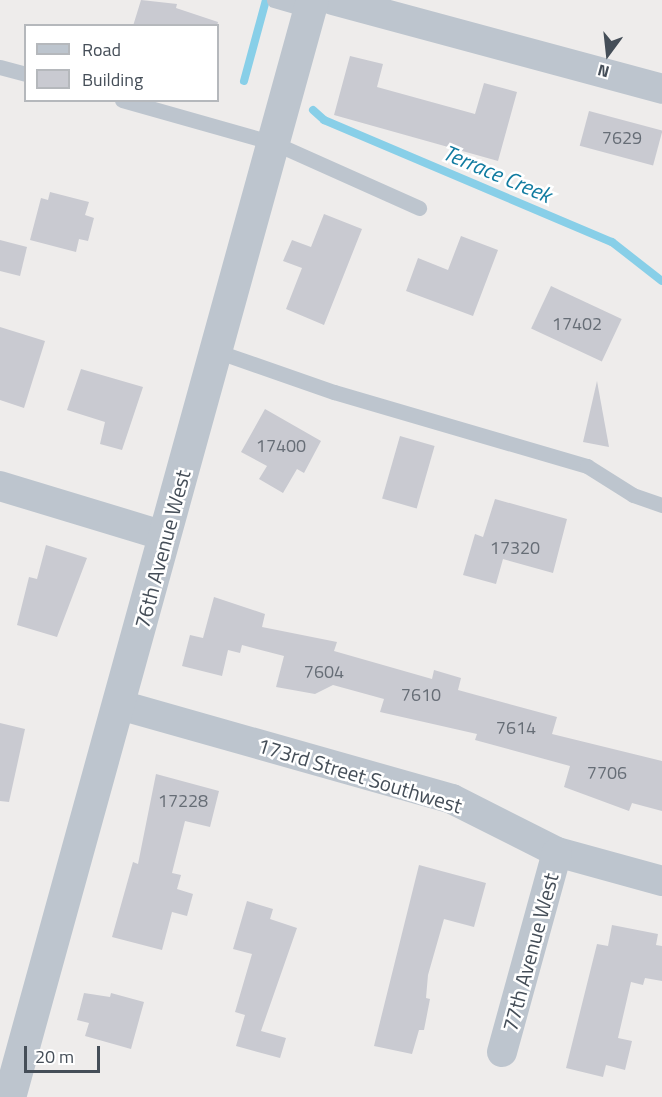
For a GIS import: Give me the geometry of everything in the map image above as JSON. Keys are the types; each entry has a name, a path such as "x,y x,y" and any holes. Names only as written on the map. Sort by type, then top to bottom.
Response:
{"street":[{"path":"318,3 662,89"},
{"name":"76th Avenue West","path":"9,1097 120,705 274,142 318,3"},
{"path":"0,486 165,536"},
{"name":"173rd Street Southwest","path":"120,705 452,799 557,852 662,881"},
{"name":"77th Avenue West","path":"502,1052 557,852"}],"lane":[{"path":"274,0 318,3"},
{"path":"0,67 24,73"},
{"path":"129,102 274,142 419,208"},
{"path":"216,351 334,392 587,466 633,495 662,505"}],"building":[{"path":"141,0 177,4 176,8 218,22 218,24 134,24"},
{"path":"350,56 383,64 377,87 475,114 484,83 517,92 498,161 334,115"},
{"path":"589,111 662,131 653,165 580,146"},
{"path":"50,192 89,202 85,215 94,218 88,241 79,239 76,252 30,240 41,198 48,200"},
{"path":"324,214 362,229 324,325 286,309 302,268 283,261 292,240 311,247"},
{"path":"461,236 498,250 473,316 406,291 418,258 448,270"},
{"path":"0,240 27,247 20,276 0,271"},
{"path":"551,286 622,319 602,362 531,329"},
{"path":"0,327 45,341 24,408 0,400"},
{"path":"81,369 143,387 122,450 100,444 105,422 67,410"},
{"path":"597,381 609,447 583,442"},
{"path":"265,409 321,441 304,473 297,469 283,493 259,479 267,466 241,452"},
{"path":"400,436 435,446 417,508 382,498"},
{"path":"495,499 567,519 553,573 503,559 496,584 463,575 475,534 483,537"},
{"path":"46,545 87,558 57,637 17,625 29,577 37,579"},
{"path":"214,597 265,614 262,627 337,642 334,651 432,679 434,670 461,678 458,690 557,717 552,734 662,761 662,811 632,803 629,811 564,787 570,766 475,740 477,734 380,712 384,699 333,685 315,694 276,687 284,656 242,645 240,653 228,650 222,676 182,666 190,635 203,638"},
{"path":"0,723 25,729 9,802 0,801"},
{"path":"156,774 219,791 210,827 185,821 172,873 181,875 177,889 193,894 187,916 172,912 162,950 112,937 133,862 138,864"},
{"path":"419,865 486,883 474,927 444,919 428,975 426,998 430,999 424,1030 419,1030 412,1054 374,1046"},
{"path":"247,901 273,909 270,919 297,928 261,1031 286,1038 280,1058 236,1046 245,1015 235,1012 252,954 233,949"},
{"path":"612,925 658,934 656,945 662,946 662,981 645,978 643,985 631,982 618,1038 632,1041 625,1070 606,1065 603,1077 566,1068 597,944 608,946"},
{"path":"84,993 110,997 111,993 144,1002 131,1049 85,1036 89,1023 77,1020"}],"waterway":[{"name":"Terrace Creek","path":"244,81 266,0"},
{"name":"Terrace Creek","path":"313,110 324,120 612,242 662,281"}]}
